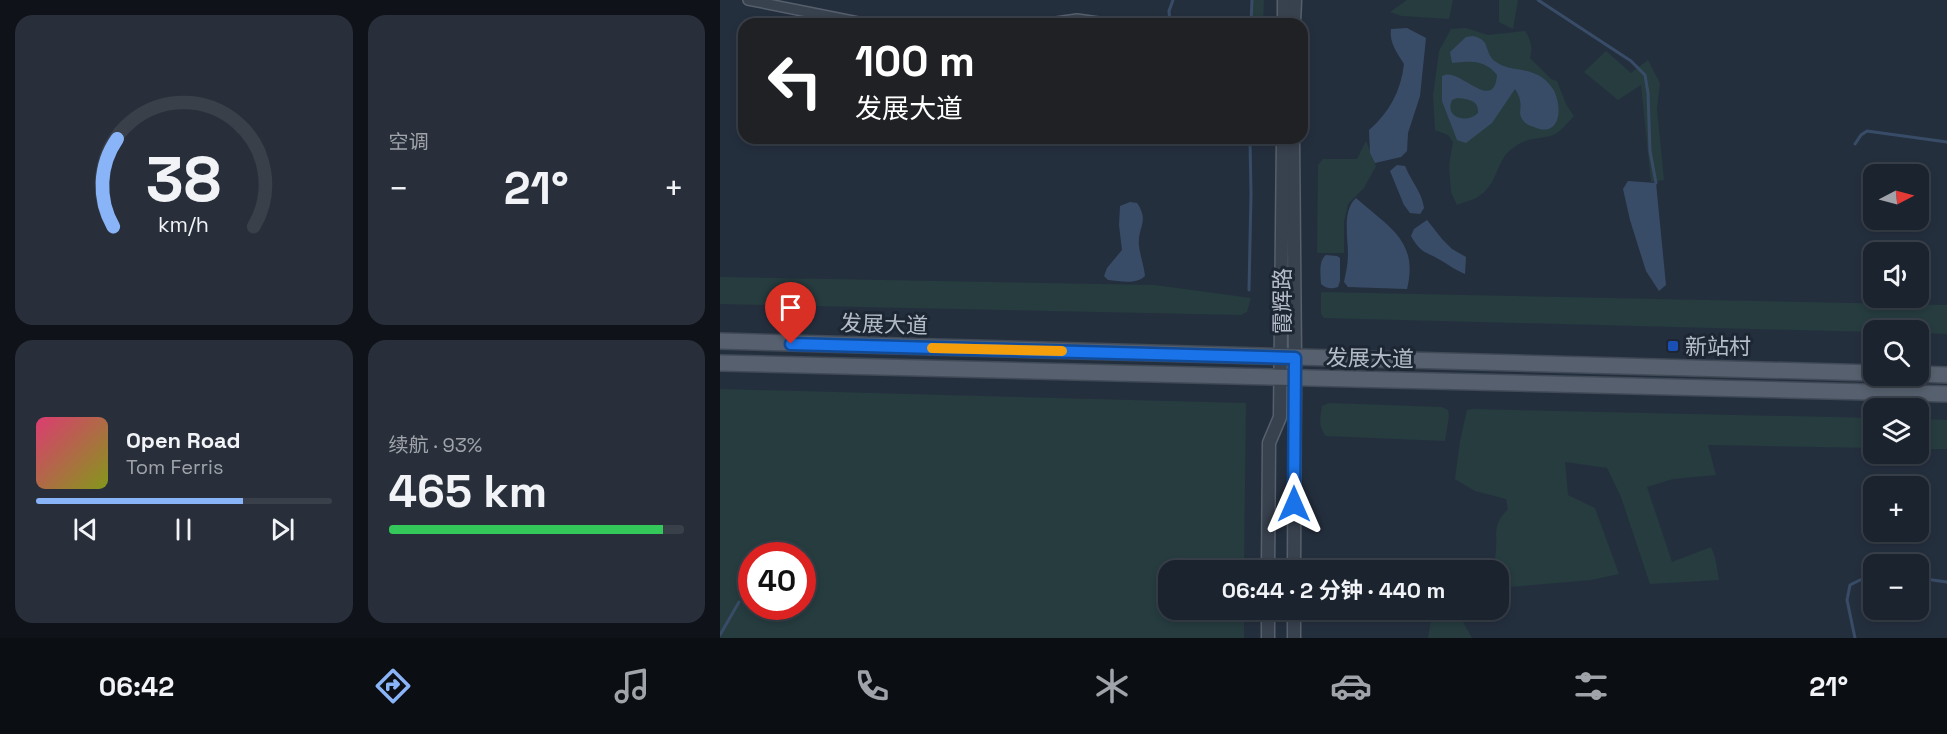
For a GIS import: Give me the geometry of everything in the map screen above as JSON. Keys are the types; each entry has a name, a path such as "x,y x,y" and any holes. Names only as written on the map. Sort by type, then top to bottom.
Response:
{"main road":[{"name":"发展大道","path":"720,341 1863,373"},
{"name":"发展大道","path":"720,363 1947,394"},
{"path":"1929,374 1947,375"}],"street":[{"path":"748,0 838,18"},
{"path":"1284,0 1284,18"},
{"path":"1294,0 1294,18"},
{"name":"霞辉路","path":"1283,144 1294,560"},
{"name":"霞辉路","path":"1288,358 1293,144"},
{"name":"霞辉路","path":"1268,560 1269,443 1280,417 1288,378"},
{"path":"1268,620 1268,638"},
{"path":"1294,620 1294,638"}],"green space":[{"path":"1251,0 1264,0 1263,18 1251,18"},
{"path":"1407,0 1453,0 1449,19 1402,16 1390,12"},
{"path":"1499,0 1518,0 1513,29 1499,22"},
{"path":"1466,28 1488,35 1525,31 1531,44 1530,58 1551,79 1557,81 1566,104 1574,116 1556,134 1529,140 1513,148 1504,157 1493,180 1483,193 1457,205 1451,192 1449,165 1453,142 1448,135 1435,130 1433,96 1439,51 1451,29"},
{"path":"1606,51 1631,73 1648,60 1660,83 1657,109 1664,180 1651,182 1641,85 1618,100 1584,72"},
{"path":"1366,141 1376,166 1364,188 1348,204 1344,222 1344,253 1317,253 1318,165 1323,159 1357,159"},
{"path":"720,277 1155,285 1251,298 1247,312 1241,315 720,304"},
{"path":"1321,292 1863,303 1863,308 1929,308 1929,305 1947,305 1947,334 1929,333 1929,320 1863,320 1863,332 1324,318 1321,314"},
{"path":"720,389 1246,403 1244,560 1158,560 1158,620 1244,620 1244,638 720,638"},
{"path":"1329,403 1442,407 1448,410 1449,416 1445,441 1326,436 1320,418 1322,406"},
{"path":"1467,410 1863,418 1863,448 1708,445 1716,475 1673,479 1647,487 1672,562 1711,547 1719,580 1650,584 1621,497 1607,468 1565,462 1568,495 1595,508 1619,574 1591,580 1510,587 1509,560 1495,560 1497,528 1500,519 1508,509 1506,499 1475,491 1455,479"},
{"path":"1929,419 1947,420 1947,449 1929,449"},
{"path":"1431,620 1462,620 1472,638 1428,638"}],"water":[{"path":"1407,28 1426,38 1420,96 1408,133 1407,151 1401,157 1375,163 1370,153 1369,130 1393,101 1404,64 1392,43 1391,29"},
{"path":"1473,36 1483,40 1492,58 1503,66 1532,73 1547,81 1553,89 1558,104 1559,112 1555,125 1543,130 1524,122 1520,113 1520,99 1515,89 1492,123 1466,143 1457,140 1442,101 1442,76 1449,74 1482,90 1489,90 1494,86 1497,75 1482,64 1452,63 1450,52 1466,37","holes":["1457,98 1475,103 1478,113 1468,118 1454,115 1450,106 1452,100"]},
{"path":"1397,165 1405,166 1419,192 1424,208 1420,214 1410,213 1404,205 1390,171"},
{"path":"1628,181 1656,183 1666,285 1659,291 1646,271 1630,220 1623,189"},
{"path":"1356,198 1389,227 1405,246 1410,272 1407,289 1348,287 1344,282 1348,257 1347,217"},
{"path":"1130,202 1137,203 1143,215 1139,246 1145,276 1137,281 1108,280 1104,276 1107,268 1122,250 1119,225 1120,206"},
{"path":"1427,220 1452,249 1466,257 1465,274 1418,247 1411,236 1414,229"},
{"path":"1326,255 1340,258 1338,287 1329,288 1321,284 1321,264"}],"waterway":[{"path":"1170,18 1169,11 1173,0"},
{"path":"1251,18 1252,0"},
{"path":"1538,0 1631,61 1645,75 1648,93 1650,151 1656,183"},
{"path":"1855,144 1867,131 1947,142"},
{"path":"1249,290 1250,144"},
{"path":"1855,638 1847,600 1850,585 1863,580"},
{"path":"1929,580 1947,582"},
{"path":"720,635 738,604"}],"slow traffic":[{"path":"932,348 1062,351"}],"place":[{"name":"新站村","path":"1673,346"}],"route":[{"path":"791,344 1295,358 1294,504"}]}
